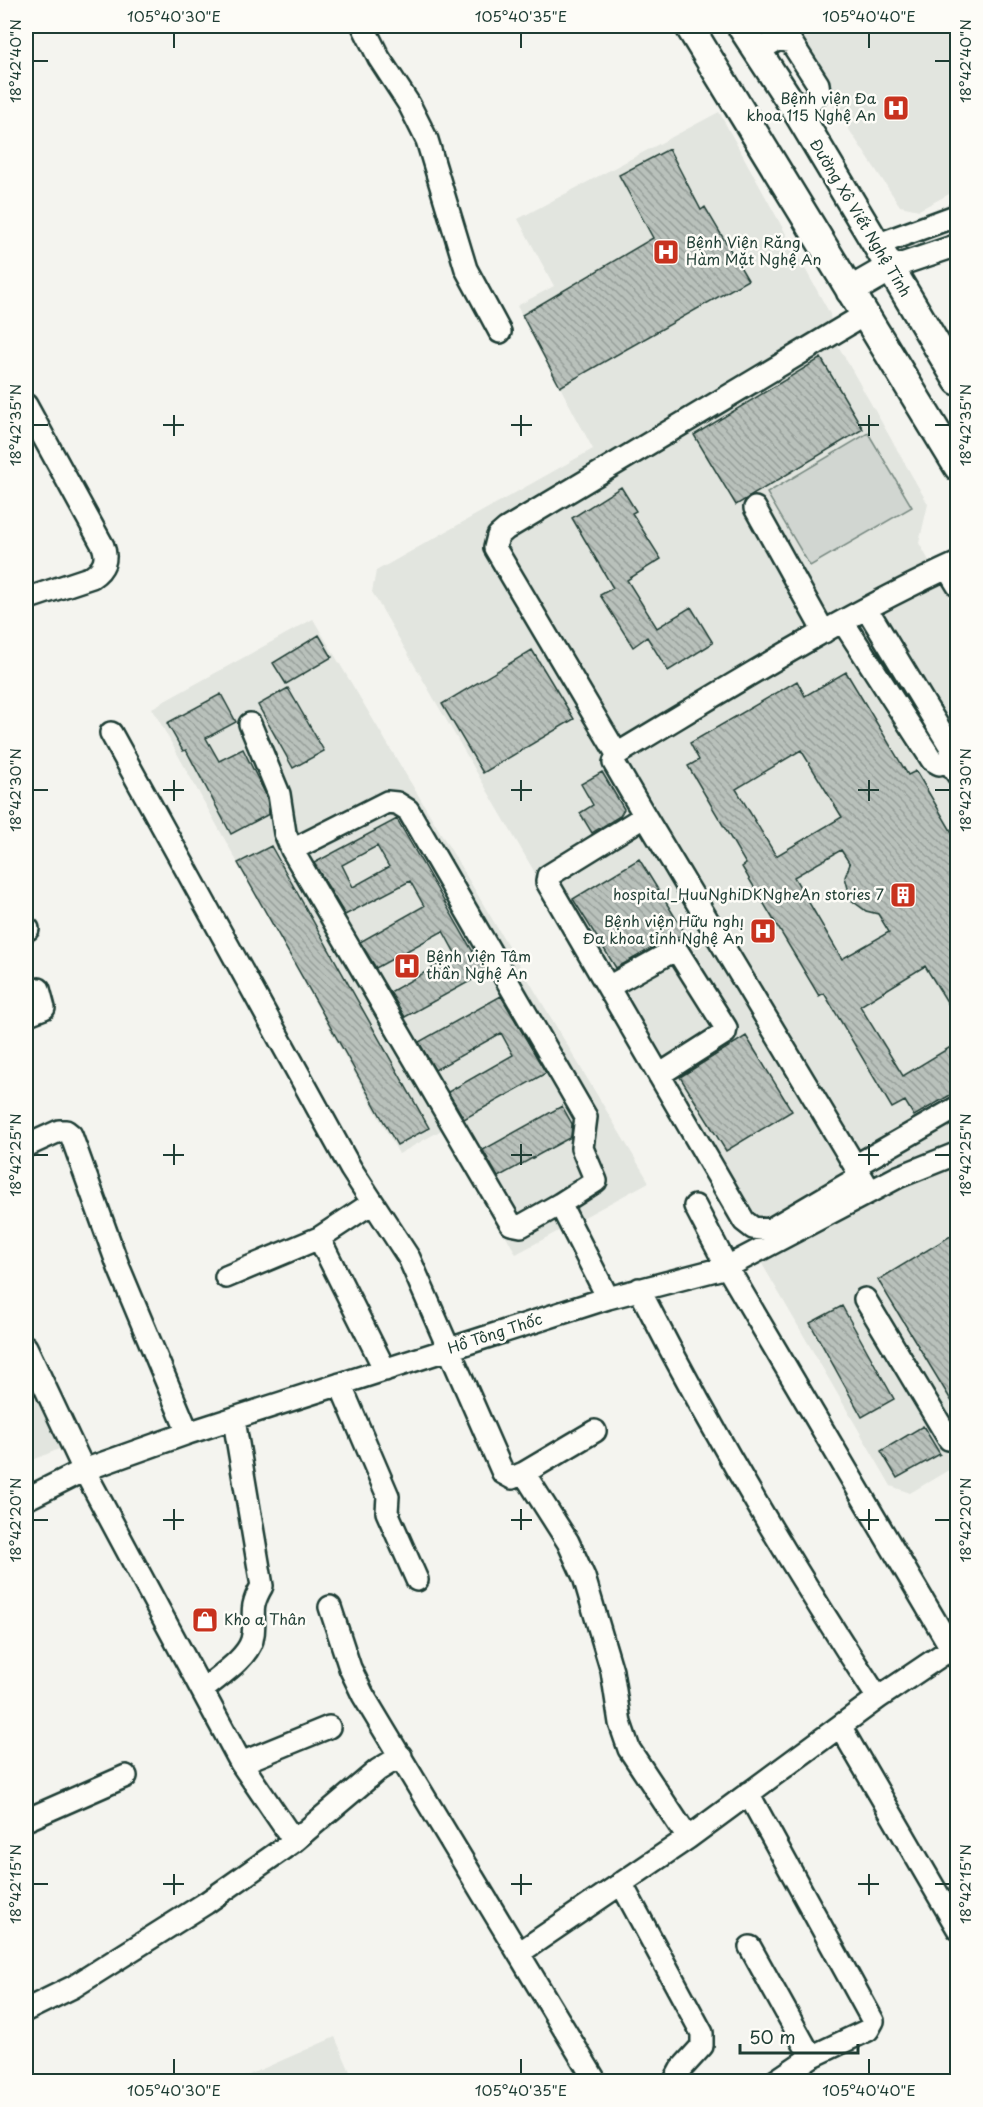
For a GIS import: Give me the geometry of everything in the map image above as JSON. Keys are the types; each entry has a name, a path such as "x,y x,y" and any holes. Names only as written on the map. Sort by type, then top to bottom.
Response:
{"main road":[{"path":"689,26 957,467"},
{"name":"Đường Xô Viết Nghệ Tĩnh","path":"741,26 799,115 957,381"},
{"path":"850,291 890,268"}],"street":[{"path":"363,26 379,58 409,104 427,140 466,269 500,332"},
{"path":"876,245 957,215"},
{"path":"890,268 957,246"},
{"path":"617,754 498,556 495,548 498,536 516,523 864,315"},
{"path":"26,405 103,546 105,558 100,571 92,577 26,598"},
{"path":"755,508 834,627 932,760 939,764 954,766 950,746 867,609"},
{"path":"862,1178 614,763 617,754 834,627 935,572 954,573"},
{"path":"250,724 279,794 285,834 292,849 511,1224 521,1226 596,1181 582,1148 586,1117 408,810 398,802 383,804 292,849"},
{"path":"111,733 351,1169 409,1258 503,1473 512,1478 524,1473 595,1431"},
{"path":"645,816 547,878 744,1221 753,1228 763,1230 774,1227 862,1178 957,1107"},
{"path":"610,986 671,952 678,952 726,1028 724,1033 659,1075"},
{"path":"26,1015 44,1008 39,989"},
{"path":"26,1146 59,1131 66,1131 71,1136 119,1268 188,1433"},
{"name":"Hồ Tông Thốc","path":"26,1499 84,1470 188,1433 608,1298 727,1267 862,1178 926,1164 957,1153"},
{"path":"226,1277 319,1238 372,1203"},
{"path":"560,1204 608,1298"},
{"path":"519,1953 688,1838 878,1698 955,1650 727,1267 695,1206"},
{"path":"319,1238 385,1370"},
{"path":"639,1289 709,1422 801,1579 878,1698"},
{"path":"865,1299 949,1439 957,1441"},
{"path":"26,1347 84,1470 241,1763 294,1841"},
{"path":"340,1384 388,1496 387,1512 417,1580"},
{"path":"202,1690 244,1653 253,1634 252,1607 263,1579 234,1420"},
{"path":"524,1473 568,1542 584,1577 612,1671 620,1723 629,1749 688,1838"},
{"path":"330,1607 355,1682 596,2082"},
{"path":"840,1726 957,1929"},
{"path":"241,1763 329,1727"},
{"path":"26,2010 73,1987 206,1903 294,1841 378,1770 401,1756"},
{"path":"26,1821 126,1776"},
{"path":"748,1792 873,2021 868,2030 811,2058 774,2082"},
{"path":"621,1883 702,2032 702,2046 681,2069 676,2081"},
{"path":"750,1947 811,2058"}],"shaded area":[{"name":"Bệnh viện Đa khoa 115 Nghệ An","path":"780,26 957,26 957,190 919,210 900,206"},
{"name":"Bệnh viện Hữu nghị Đa khoa tỉnh Nghệ An","path":"719,112 830,314 832,335 928,504 919,543 957,610 957,1465 910,1493 891,1486 372,592 376,571 593,449 517,306 554,286 518,219"},
{"path":"868,433 912,507 810,566 767,493"},
{"name":"Bệnh viện Tâm thần Nghệ An","path":"313,619 649,1182 516,1254 447,1127 399,1154 152,708"},
{"path":"26,1360 66,1446 26,1463"},
{"path":"335,2037 354,2081 235,2081"}],"building":[{"path":"669,149 701,210 705,207 748,280 560,387 522,315 653,238 619,175"},
{"path":"821,358 863,429 736,505 694,435"},
{"path":"621,487 636,511 632,513 661,559 627,580 657,628 691,607 713,643 668,671 647,637 633,647 600,595 613,588 572,518"},
{"path":"319,635 332,657 286,684 273,663"},
{"path":"532,650 574,719 483,773 442,704"},
{"name":"hospital_HuuNghiDKNgheAn stories 7","path":"846,672 908,775 916,771 957,841 957,1018 925,966 860,1006 903,1076 957,1043 957,1091 914,1116 905,1101 892,1108 824,993 819,996 742,867 746,864 688,766 699,760 690,743 797,681 805,696","holes":["801,750 842,817 776,856 736,789","841,850 850,864 845,877 851,900 866,911 878,914 889,932 842,959 794,877"]},
{"path":"288,688 324,751 293,768 258,705"},
{"path":"221,694 236,722 206,738 219,761 243,749 267,797 269,814 231,834 186,750 183,751 167,723"},
{"path":"602,772 624,809 620,816 592,833 580,813 593,805 581,784"},
{"path":"397,819 485,973 405,1017 390,992 456,955 443,931 376,968 360,942 424,906 410,881 345,915 314,863","holes":["377,846 389,867 353,887 342,865"]},
{"path":"271,846 429,1128 397,1145 238,863"},
{"path":"639,859 685,933 675,939 665,941 616,968 573,899"},
{"path":"501,996 546,1073 464,1119 448,1092 513,1055 501,1033 435,1070 419,1042"},
{"path":"746,1036 792,1111 726,1151 680,1077"},
{"path":"562,1106 572,1124 571,1137 498,1177 483,1150"},
{"path":"957,1232 957,1410 878,1280"},
{"path":"842,1306 894,1399 862,1417 810,1323"},
{"path":"923,1426 940,1454 897,1478 881,1451"}],"place":[{"name":"Bệnh viện Đa khoa 115 Nghệ An","path":"896,108"},
{"name":"Bệnh Viện Răng Hàm Mặt Nghệ An","path":"666,252"},
{"name":"hospital_HuuNghiDKNgheAn stories 7","path":"903,895"},
{"name":"Bệnh viện Hữu nghị Đa khoa tỉnh Nghệ An","path":"763,931"},
{"name":"Bệnh viện Tâm thần Nghệ An","path":"407,966"},
{"name":"Kho a Thân","path":"205,1620"}]}
